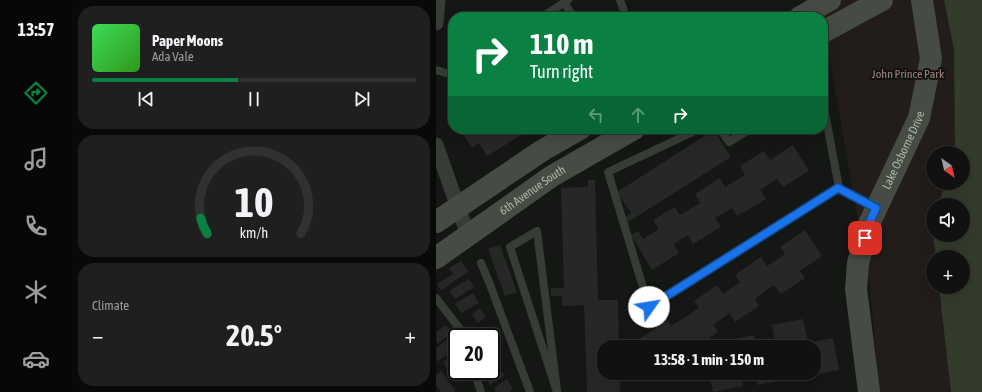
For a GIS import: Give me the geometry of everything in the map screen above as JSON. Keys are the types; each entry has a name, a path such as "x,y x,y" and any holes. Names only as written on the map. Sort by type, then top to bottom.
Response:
{"street":[{"path":"436,23 438,0"},
{"path":"809,12 830,0"},
{"path":"828,29 882,0"},
{"name":"Lake Osborne Drive","path":"869,392 856,289 858,263 868,226 919,118 931,59 922,0"},
{"path":"436,222 543,150 571,134"},
{"name":"6th Avenue South","path":"436,258 552,176 625,134"},
{"path":"436,145 468,235"}],"lane":[{"path":"620,0 624,12"},
{"path":"550,12 566,1 572,12"},
{"path":"436,70 448,74"},
{"path":"828,131 838,188"},
{"path":"688,134 608,172 649,307 838,188"},
{"path":"723,134 729,142 742,134"},
{"path":"838,188 876,208"},
{"path":"537,231 540,254 557,391 510,248 537,231"},
{"path":"481,263 530,392"},
{"path":"436,298 459,328"},
{"path":"477,380 481,392"}],"green space":[{"name":"John Prince Park","path":"819,0 982,0 982,392 879,392 870,286 828,50 828,12 821,12"}],"shaded area":[{"path":"944,0 982,0 982,392 951,392 940,294 970,294 970,250 935,250 934,242 970,242 970,198 941,198 943,190 970,190 970,146 955,146 954,50"}],"building":[{"path":"463,134 523,134 487,156 479,143 472,148"},
{"path":"708,134 717,134 731,157 628,222 625,217 631,213 617,192"},
{"path":"793,145 809,171 783,187 777,179 760,190 766,199 737,216 732,208 715,218 721,227 693,244 688,235 674,244 679,253 652,270 631,235 638,231 643,239 659,229 653,220 675,207 680,215 700,203 695,194 720,178 725,187 745,175 740,166 764,151 770,160"},
{"path":"588,180 595,180 598,300 618,300 619,340 597,340 597,380 620,380 620,392 587,392 584,305 562,306 562,296 551,296 551,288 564,288 561,188 588,187"},
{"path":"805,230 822,256 800,271 805,278 781,294 774,285 755,299 759,306 735,322 730,313 713,325 718,332 706,340 638,340 667,320 671,326 699,308 694,301 717,285 723,294 740,282 735,275 761,257 767,266 785,254 780,247"},
{"path":"500,245 517,292 505,296 488,249"},
{"path":"461,261 468,272 441,290 437,284 453,274 449,268"},
{"path":"469,279 474,287 455,299 449,291"},
{"path":"473,293 479,303 461,313 455,304"},
{"path":"480,308 486,317 478,323 472,314"},
{"path":"803,319 807,340 775,340 772,325"},
{"path":"446,325 448,328 448,336 437,344 436,332"},
{"path":"754,335 755,340 729,340"},
{"path":"833,338 839,370 821,373 821,340"},
{"path":"448,339 448,354 437,362 436,348"},
{"path":"448,359 448,370 443,362"},
{"path":"500,369 505,376 500,379"},
{"path":"441,371 455,390 453,392 441,392 436,385 436,375"},
{"path":"507,379 513,389 509,392 493,392 496,391 494,388"},
{"path":"487,380 498,380 490,385"},
{"path":"710,380 742,380 743,386 713,392"},
{"path":"756,380 783,380 757,385"}],"route":[{"path":"649,307 838,188 876,208 868,226 865,238"}]}
